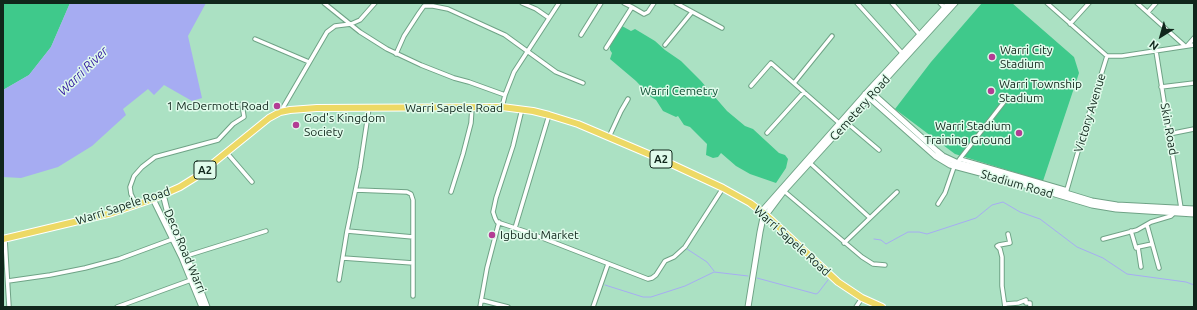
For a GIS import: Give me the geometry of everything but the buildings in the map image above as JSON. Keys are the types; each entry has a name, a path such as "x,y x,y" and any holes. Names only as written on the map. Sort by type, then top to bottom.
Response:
{"highway":[{"name":"Warri Sapele Road","path":"4,239 112,213 153,199 180,187 228,153 269,118 280,112 317,108 502,107 522,109 549,115 578,124 688,171 723,188 764,213 798,243 830,276 862,298 882,307"}],"main road":[{"name":"Cemetery Road","path":"764,213 810,163 903,54 949,3"},
{"name":"Cemetery Road","path":"764,213 839,124 954,3"},
{"name":"Stadium Road","path":"869,94 935,156 945,163 957,163 1010,176 1092,201 1117,205 1194,209"},
{"name":"Stadium Road","path":"957,163 1092,205 1110,208 1194,214"},
{"name":"Deco Road Warri","path":"162,194 168,214 204,296 207,307"},
{"name":"Deco Road Warri","path":"153,199 173,239 202,307"},
{"path":"748,307 764,213"}],"street":[{"path":"324,3 352,24 360,32 396,54 421,66 505,95"},
{"path":"280,112 327,32 335,26 352,24 360,20 375,3"},
{"path":"522,3 536,9 549,18"},
{"path":"502,107 514,72 558,3"},
{"path":"581,36 602,3"},
{"path":"624,3 644,14 648,12 654,3"},
{"path":"676,3 722,28"},
{"path":"857,3 903,54"},
{"path":"892,3 920,35"},
{"path":"940,3 945,8"},
{"path":"1047,3 1107,56 1117,57 1194,45"},
{"path":"1070,24 1089,3"},
{"path":"1137,3 1186,46"},
{"path":"1148,12 1156,3"},
{"path":"396,54 413,21 424,6 448,9 505,35 556,72 583,83"},
{"path":"606,48 632,7"},
{"path":"666,45 692,12"},
{"path":"794,83 832,36"},
{"path":"1186,46 1194,38"},
{"path":"255,39 309,62"},
{"name":"Skin Road","path":"1156,51 1181,208"},
{"name":"Victory Avenue","path":"1066,192 1107,56"},
{"path":"751,86 771,63 839,124"},
{"path":"1161,87 1194,83"},
{"path":"767,133 804,92"},
{"path":"609,137 628,99"},
{"path":"938,204 948,188 957,163 1004,102"},
{"path":"136,204 131,194 130,187 134,176 142,167 155,156 218,140 226,130 244,118 242,104"},
{"path":"451,192 471,122 472,107"},
{"path":"339,280 347,231 356,190 369,108"},
{"path":"522,109 513,146 496,198 494,212 495,218 499,222 648,279 656,275 665,261 674,257 685,247 723,188"},
{"path":"515,228 549,115"},
{"path":"846,122 879,150"},
{"path":"1169,134 1194,130"},
{"path":"228,153 252,182"},
{"path":"810,163 869,217"},
{"path":"356,190 407,192 411,194 414,200 413,296"},
{"path":"784,191 844,243 869,262 873,264 885,265"},
{"path":"844,243 869,217 897,192"},
{"path":"1103,239 1131,232 1151,222 1171,216 1175,212"},
{"path":"480,307 487,268 499,222"},
{"path":"1147,225 1159,268"},
{"path":"186,256 266,231"},
{"path":"347,231 413,237"},
{"path":"1131,232 1136,248 1138,247 1140,267"},
{"path":"1008,234 1010,243 997,246 1000,249 1002,256 1002,296 1004,296 1004,303 1005,305 1026,300 1026,303 1030,303 1030,307"},
{"path":"4,239 9,307"},
{"path":"8,281 85,268 119,259 173,239"},
{"path":"1138,247 1152,244"},
{"path":"343,258 413,263"},
{"path":"593,307 608,264"},
{"path":"117,307 191,280"},
{"path":"3,290 8,290"},
{"path":"856,307 862,298"},
{"path":"481,300 508,307"}],"green space":[{"path":"3,3 70,3 51,47 29,75 3,90"},
{"name":"Warri Township Stadium","path":"982,3 1012,3 1074,57 1079,73 1043,181 955,154 895,109 931,62"},
{"name":"Warri Cemetry","path":"622,26 631,31 635,29 655,41 681,61 727,111 745,126 753,129 779,153 785,155 788,159 786,168 776,183 750,174 736,166 721,153 718,157 713,158 706,155 707,144 690,127 684,125 678,116 676,117 663,111 656,100 610,59 612,53 610,46"}],"water":[{"name":"Warri River","path":"70,3 206,3 188,36 202,98 192,101 164,85 154,95 148,89 123,109 126,115 92,146 58,167 21,178 3,177 3,90 29,75 51,47"}],"waterway":[{"path":"874,239 881,240 886,244 908,232 927,234 976,218 992,205 1003,202 1020,212 1040,219 1077,247 1103,258 1127,274 1186,282 1194,285"},
{"path":"687,249 707,262 714,271"},
{"path":"605,285 643,297 651,297 685,286 714,272 748,276"},
{"path":"757,278 816,294 828,280"}],"place":[{"name":"Warri City Stadium","path":"992,57"},
{"name":"Warri Township Stadium","path":"991,91"},
{"name":"1 McDermott Road","path":"277,106"},
{"name":"God's Kingdom Society","path":"296,125"},
{"name":"Warri Stadium Training Ground","path":"1019,133"},
{"name":"Igbudu Market","path":"492,235"}]}
